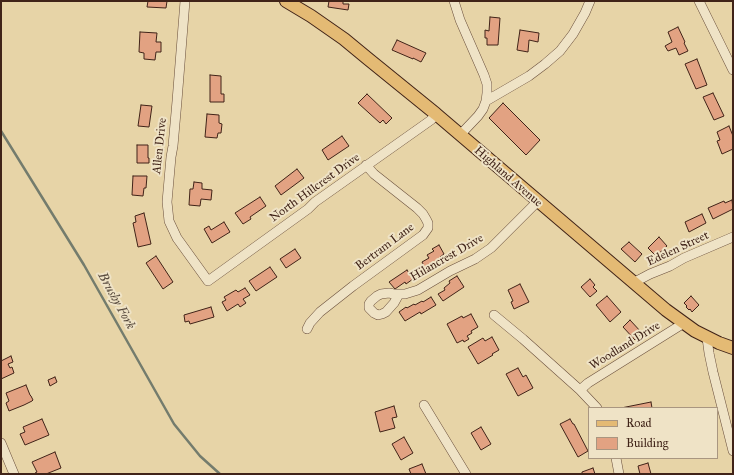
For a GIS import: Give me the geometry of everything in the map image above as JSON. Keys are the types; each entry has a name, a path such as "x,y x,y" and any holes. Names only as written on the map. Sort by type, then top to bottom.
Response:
{"main road":[{"name":"Highland Avenue","path":"286,1 312,16 344,39 436,114 537,202 684,324 707,338 733,348"}],"street":[{"name":"Allen Drive","path":"185,1 167,202 169,221 177,238 208,281"},
{"path":"454,1 460,20 487,84 486,101 483,109 460,135"},
{"path":"486,101 529,76 560,51 573,34 590,1"},
{"path":"699,1 733,70"},
{"name":"North Hillcrest Drive","path":"208,281 366,165 431,120 436,114"},
{"name":"Bertram Lane","path":"307,329 310,323 320,312 423,235 428,228 428,223 423,214 374,174 366,165"},
{"name":"Hilancrest Drive","path":"399,294 425,287 450,271 486,252 537,202"},
{"name":"Edelen Street","path":"633,283 684,258 733,237"},
{"path":"494,315 580,390 596,407"},
{"name":"Woodland Drive","path":"580,390 588,383 684,324"},
{"path":"707,338 713,372 733,451"},
{"path":"424,405 466,474"},
{"path":"1,443 14,474"},
{"path":"616,459 619,474"}],"building":[{"path":"148,1 167,1 166,8 147,7"},
{"path":"329,1 343,1 343,4 349,4 348,10 328,7"},
{"path":"490,17 500,18 498,45 487,45 487,38 485,38 485,30 489,31"},
{"path":"678,27 688,51 679,55 676,48 668,51 665,46 672,42 668,32"},
{"path":"520,30 539,33 538,42 529,40 528,52 517,50"},
{"path":"140,32 157,33 156,42 161,42 161,52 156,52 155,60 144,59 144,53 139,52"},
{"path":"397,40 426,53 421,62 392,50"},
{"path":"697,59 707,85 696,89 685,64"},
{"path":"210,75 221,76 221,94 224,94 224,102 210,102"},
{"path":"713,93 724,116 714,120 703,97"},
{"path":"367,94 392,118 386,124 383,120 380,123 358,103"},
{"path":"503,103 540,140 526,155 489,118"},
{"path":"141,105 152,106 149,127 138,126"},
{"path":"207,114 219,115 219,123 222,124 221,133 218,133 217,138 205,137"},
{"path":"729,126 733,136 733,149 722,154 717,141 720,140 717,132"},
{"path":"342,136 349,146 328,160 322,150"},
{"path":"137,145 148,145 149,163 137,163"},
{"path":"297,169 304,178 281,195 275,186"},
{"path":"133,176 147,176 146,188 144,188 143,196 132,195"},
{"path":"194,182 202,183 202,189 212,190 211,200 201,199 200,206 189,205 190,189 193,189"},
{"path":"260,197 266,206 243,224 235,213"},
{"path":"732,200 733,209 713,219 708,208 724,201 725,203"},
{"path":"144,213 151,244 138,247 133,223 136,222 135,216"},
{"path":"702,214 706,223 689,232 685,222"},
{"path":"224,222 230,232 212,243 204,229 209,226 211,230"},
{"path":"659,237 667,246 656,256 648,248"},
{"path":"629,242 642,254 635,262 621,249"},
{"path":"439,245 444,254 440,257 441,259 433,264 435,266 429,270 430,272 422,277 416,269 423,264 422,262 429,258 427,255 434,251 432,249"},
{"path":"295,249 301,258 286,268 280,259"},
{"path":"156,256 173,282 163,289 146,263"},
{"path":"270,267 277,277 256,291 249,281"},
{"path":"407,270 413,279 406,284 405,282 395,289 389,282"},
{"path":"457,276 464,287 443,301 438,294 445,290 444,288 450,283 449,281"},
{"path":"590,279 595,285 593,287 597,291 590,297 581,287"},
{"path":"520,284 529,302 514,309 511,302 513,301 508,290"},
{"path":"245,288 250,295 243,299 246,303 240,307 238,304 227,311 222,302 226,300 224,297 236,290 238,292"},
{"path":"607,296 621,312 610,322 596,305"},
{"path":"691,296 699,305 692,312 684,303"},
{"path":"431,297 436,305 405,321 399,312 406,307 415,305 422,301 423,302"},
{"path":"211,307 214,317 190,324 189,321 185,322 184,315"},
{"path":"471,314 478,327 471,331 472,333 467,336 469,339 464,342 463,340 457,343 447,324 462,316 463,318"},
{"path":"630,320 642,333 635,340 623,327"},
{"path":"492,337 499,350 478,364 468,347 483,338 485,341"},
{"path":"11,356 13,362 8,364 10,368 12,367 14,373 1,379 1,361"},
{"path":"518,368 523,377 526,375 533,388 518,396 506,374"},
{"path":"55,377 57,382 50,386 48,380"},
{"path":"26,385 33,400 9,411 6,403 9,401 6,393"},
{"path":"651,402 652,407 626,407"},
{"path":"394,406 397,417 392,418 395,428 380,432 375,412"},
{"path":"42,419 49,435 25,445 20,434 25,432 23,427"},
{"path":"570,419 588,451 578,457 560,424"},
{"path":"481,427 491,444 481,450 471,433"},
{"path":"404,437 413,453 401,460 392,444"},
{"path":"55,452 61,468 46,474 36,474 35,473 37,472 32,462"},
{"path":"648,463 651,474 640,474 638,466"},
{"path":"422,464 426,474 411,474 409,469"},
{"path":"593,468 595,474 582,474 582,472"}],"waterway":[{"name":"Brushy Fork","path":"1,131 84,265 174,424 200,456 220,474"}]}
